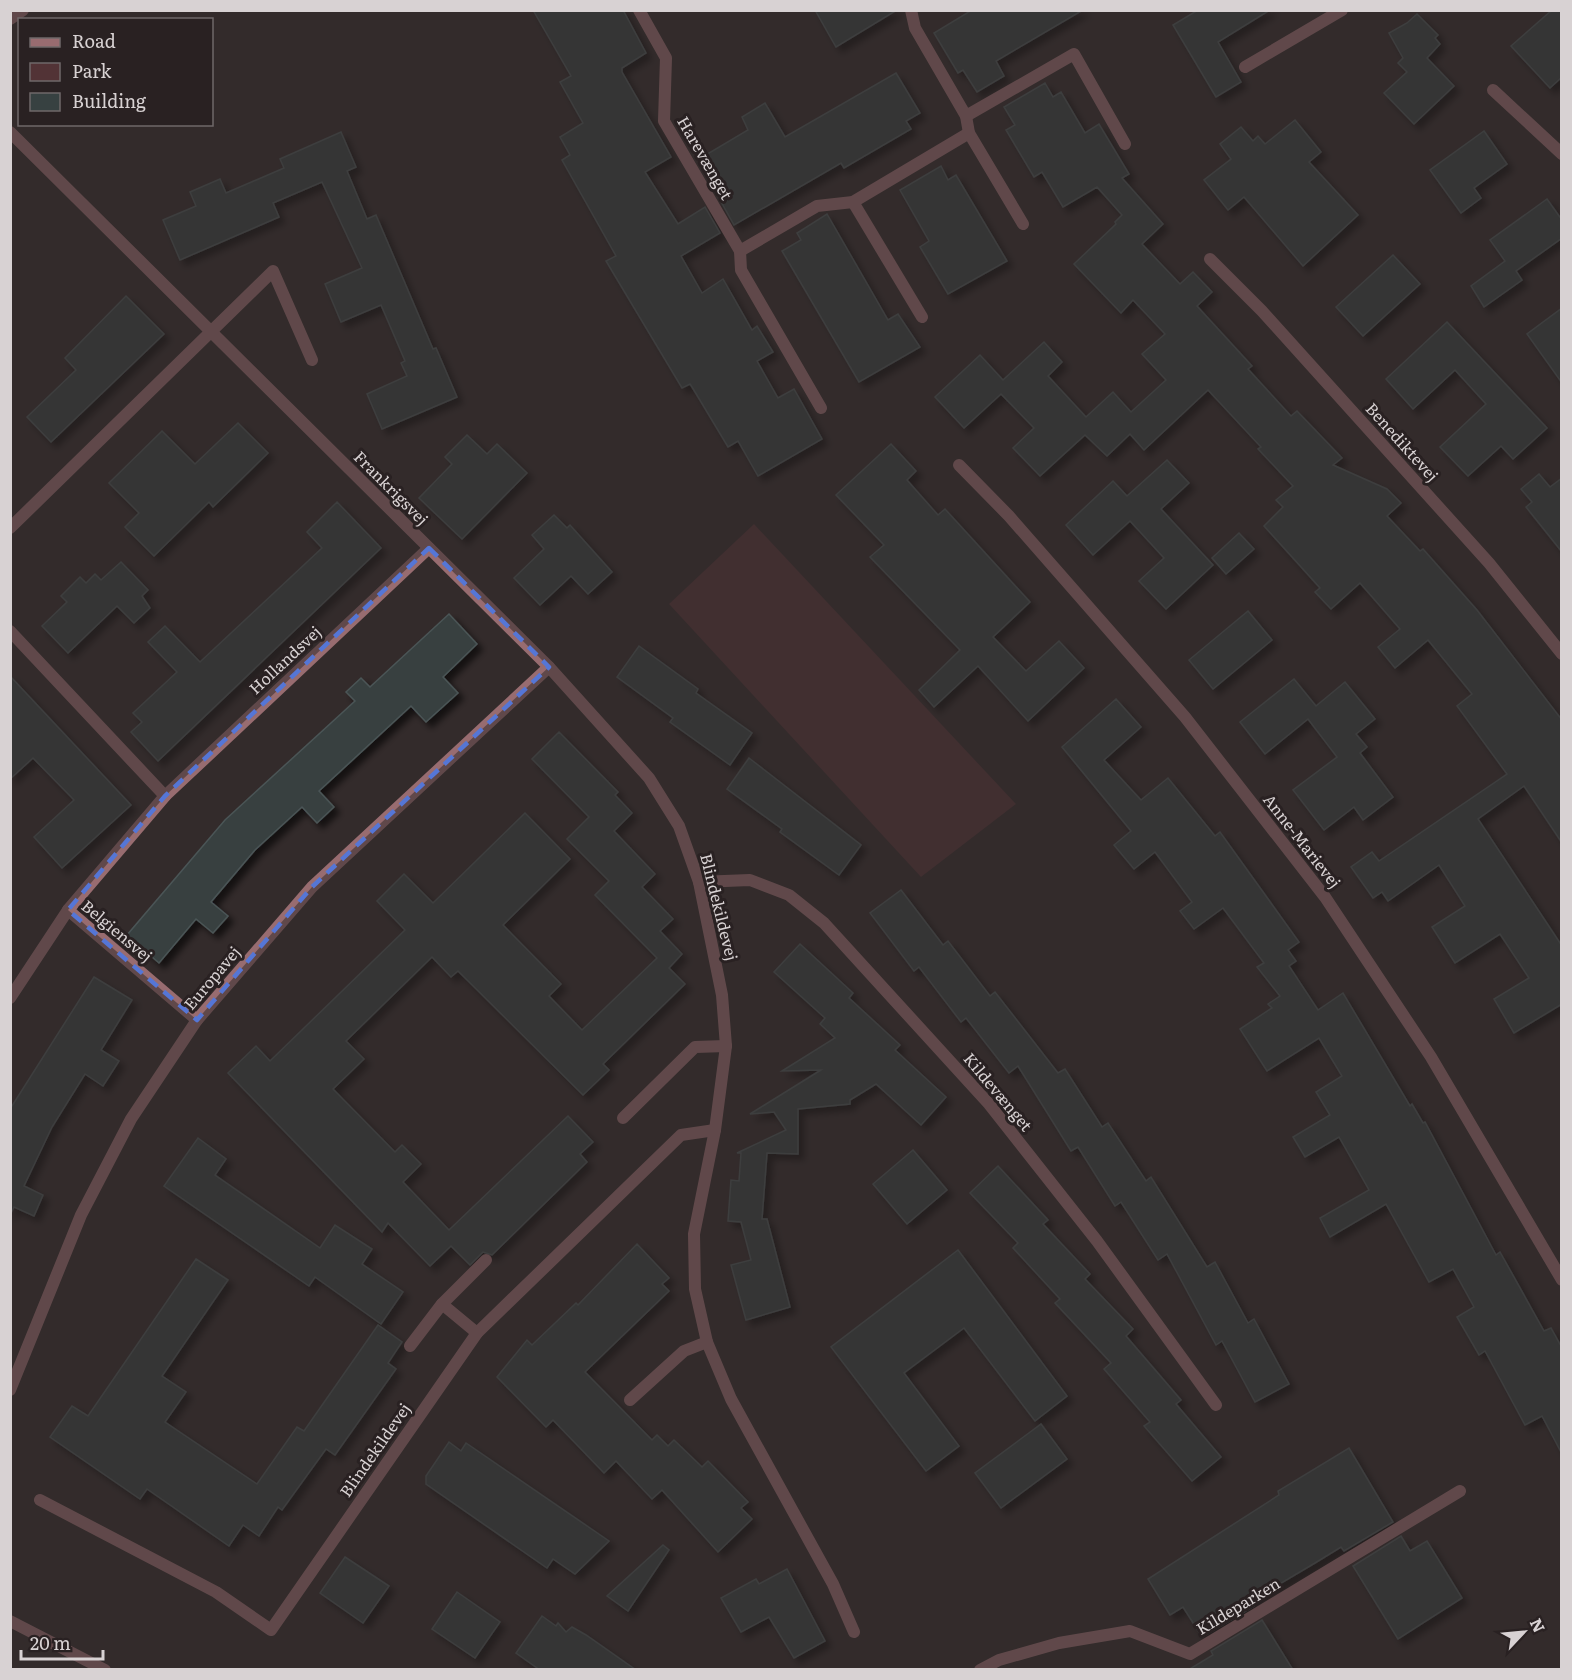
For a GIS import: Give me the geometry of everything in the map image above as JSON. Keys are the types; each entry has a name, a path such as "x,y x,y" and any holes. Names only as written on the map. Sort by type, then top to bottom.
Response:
{"street":[{"path":"10,19 23,10"},
{"name":"Harevænget","path":"639,10 666,58 664,121 741,251 741,270 821,408"},
{"path":"911,10 915,28 966,116 969,134 1023,224"},
{"path":"1245,67 1342,10"},
{"path":"966,116 1074,54 1125,144"},
{"path":"1493,90 1562,154"},
{"name":"Frankrigsvej","path":"10,132 549,667"},
{"path":"741,251 817,206 853,202 969,134"},
{"path":"853,202 922,317"},
{"name":"Benediktevej","path":"1210,259 1262,311 1489,563 1562,654"},
{"path":"10,528 273,271 312,360"},
{"name":"Anne-Marievej","path":"958,465 1009,516 1185,717 1325,897 1431,1057 1562,1280"},
{"name":"Hollandsvej","path":"68,910 165,796 429,548"},
{"path":"10,631 165,796"},
{"name":"Blindekildevej","path":"549,667 649,778 679,826 699,882 722,995 726,1046 716,1130 694,1234 695,1289 708,1342 731,1399 833,1584 854,1632"},
{"name":"Europavej","path":"10,1390 81,1215 131,1119 197,1020 312,887 549,667"},
{"name":"Kildevænget","path":"699,882 750,880 789,895 824,923 989,1104 1097,1241 1216,1405"},
{"name":"Belgiensvej","path":"10,998 68,910 197,1020"},
{"path":"623,1118 695,1047 726,1046"},
{"name":"Blindekildevej","path":"40,1500 216,1592 271,1630 477,1333 681,1135 716,1130"},
{"path":"410,1346 442,1304 486,1260"},
{"path":"442,1304 477,1333"},
{"path":"630,1400 684,1351 708,1342"},
{"name":"Kildeparken","path":"980,1670 999,1660 1059,1643 1130,1631 1190,1654 1460,1491"},
{"path":"10,1621 105,1670"}],"highlighted area":[{"path":"429,548 549,667 312,887 197,1020 68,910 165,796"}],"green space":[{"path":"754,524 1016,804 921,877 669,604"}],"building":[{"path":"533,10 623,10 646,53 622,68 622,72 671,157 645,172 678,224 705,207 720,233 681,256 702,293 723,279 752,330 757,326 773,352 757,361 778,398 794,389 822,439 758,476 738,441 728,447 690,384 682,388 606,261 616,256 562,160 570,155 560,137 583,123 560,82 571,76"},
{"path":"815,10 897,10 836,47"},
{"path":"972,10 1083,10 996,61 1004,76 977,92 963,70 958,73 934,33"},
{"path":"1198,10 1270,10 1218,42 1241,82 1216,97 1173,25"},
{"path":"1552,10 1562,10 1562,77 1550,88 1511,46"},
{"path":"1417,14 1438,35 1435,38 1440,44 1427,58 1454,86 1414,124 1384,93 1407,72 1398,63 1403,58 1389,33 1407,23"},
{"path":"896,73 920,113 906,121 911,129 844,168 841,163 734,225 719,198 726,194 704,156 748,130 742,117 765,103 785,137"},
{"path":"1045,83 1053,97 1061,92 1085,133 1099,124 1129,174 1122,178 1163,224 1142,244 1180,284 1193,272 1212,292 1197,306 1252,366 1248,369 1291,416 1297,411 1342,458 1333,465 1387,489 1401,503 1387,516 1420,551 1423,549 1477,610 1562,720 1562,843 1524,786 1478,819 1562,946 1562,1004 1514,1033 1494,999 1529,978 1500,934 1455,963 1432,927 1465,906 1439,865 1388,901 1382,892 1373,898 1351,867 1372,852 1379,861 1507,774 1457,706 1472,694 1428,640 1395,668 1378,647 1400,629 1360,583 1331,609 1315,592 1320,588 1264,526 1283,507 1276,500 1293,486 1258,449 1261,447 1208,390 1144,450 1130,434 1107,456 1085,435 1040,476 1013,448 1034,428 1001,394 964,428 935,397 980,355 1003,380 1044,342 1062,362 1048,376 1086,417 1113,392 1131,412 1166,380 1142,354 1165,334 1133,300 1121,313 1074,264 1116,224 1115,222 1122,215 1097,187 1063,207 1042,172 1034,177 1006,130 1015,125 1004,107"},
{"path":"1295,120 1321,152 1309,162 1358,215 1303,266 1244,197 1228,210 1204,180 1231,159 1220,144 1241,127 1253,141 1258,136 1265,144"},
{"path":"1484,131 1507,164 1474,188 1481,198 1461,213 1430,170"},
{"path":"341,132 356,167 347,171 367,219 376,215 433,349 436,348 457,397 382,429 367,394 407,376 401,363 405,361 381,305 341,322 325,284 362,268 322,182 273,203 279,217 180,260 163,220 196,206 190,192 220,179 226,193 284,168 280,159"},
{"path":"941,166 948,180 956,175 1007,261 948,294 920,247 929,241 900,190"},
{"path":"1547,199 1562,220 1562,238 1516,271 1522,280 1484,307 1471,286 1505,261 1490,240"},
{"path":"827,214 888,320 898,314 920,347 859,382 782,251 801,240 797,233"},
{"path":"1393,255 1420,284 1363,336 1336,307"},
{"path":"126,296 164,334 51,442 27,417 76,370 65,358"},
{"path":"1562,308 1562,383 1527,334"},
{"path":"1447,322 1547,428 1513,459 1501,446 1468,476 1440,447 1486,404 1455,370 1413,409 1386,379"},
{"path":"238,423 268,453 213,507 209,502 154,556 125,527 139,513 109,483 162,431 195,464"},
{"path":"467,435 487,454 497,444 527,473 462,539 419,498 452,464 445,457"},
{"path":"891,444 916,471 907,480 938,515 945,509 1030,602 993,637 1026,671 1059,641 1084,668 1028,721 978,666 934,707 919,690 960,650 870,557 884,545 836,495"},
{"path":"1167,460 1189,483 1161,509 1213,565 1166,609 1139,581 1164,558 1130,521 1093,555 1066,525 1113,481 1127,496"},
{"path":"1539,474 1550,487 1562,478 1562,552 1526,507 1532,502 1521,489"},
{"path":"337,502 381,548 158,761 131,732 142,722 133,713 177,672 148,642 165,626 200,662 322,548 307,532"},
{"path":"554,515 567,528 570,525 612,572 588,594 571,576 540,605 514,578 544,549 532,535"},
{"path":"1239,533 1254,549 1226,574 1212,558"},
{"path":"121,562 148,590 142,596 150,608 134,623 117,606 68,653 42,626 67,602 61,596 80,577 86,583 95,574 101,580"},
{"path":"1248,611 1272,640 1213,689 1189,660"},
{"path":"449,614 477,644 443,677 458,693 426,722 411,706 319,791 334,807 317,823 302,807 255,850 211,902 228,916 213,933 196,919 159,963 127,935 225,820 355,701 346,692 361,678 370,687"},
{"path":"639,646 698,689 696,693 752,733 730,765 670,722 673,718 617,677"},
{"path":"10,676 131,805 62,868 34,837 74,800 33,758 10,779"},
{"path":"1294,679 1316,706 1345,682 1375,719 1356,734 1367,747 1360,753 1393,797 1363,820 1354,807 1324,830 1293,790 1337,757 1308,719 1265,754 1240,722"},
{"path":"1116,699 1141,727 1104,760 1141,800 1168,778 1215,836 1220,832 1299,942 1288,950 1296,961 1289,966 1318,1010 1343,993 1410,1106 1412,1104 1423,1123 1425,1122 1496,1255 1500,1252 1544,1331 1551,1328 1562,1348 1562,1454 1542,1416 1525,1425 1485,1351 1479,1355 1457,1317 1474,1307 1453,1269 1429,1282 1386,1204 1330,1237 1320,1218 1369,1190 1339,1137 1305,1157 1293,1137 1330,1115 1316,1092 1342,1076 1319,1038 1267,1071 1240,1029 1272,1008 1268,1004 1280,996 1257,967 1264,963 1223,908 1194,929 1180,911 1192,902 1155,852 1134,869 1114,845 1131,831 1062,747"},
{"path":"559,732 618,792 615,795 632,813 614,831 655,874 642,887 673,919 660,931 682,954 669,968 685,984 603,1064 609,1070 583,1095 458,971 451,977 432,957 346,1041 364,1059 333,1089 395,1152 402,1145 421,1164 403,1182 449,1230 568,1116 593,1142 580,1154 587,1162 492,1255 483,1252 470,1265 451,1246 430,1266 388,1223 382,1232 228,1073 256,1046 270,1061 405,930 377,901 404,874 433,903 525,813 570,859 503,925 561,984 549,996 582,1030 657,958 595,895 609,881 567,839 589,817 532,759"},
{"path":"749,758 861,845 839,875 780,832 782,829 727,789"},
{"path":"901,890 943,945 948,941 990,996 995,992 1058,1073 1065,1069 1102,1127 1108,1123 1146,1181 1151,1177 1207,1267 1215,1262 1248,1323 1254,1319 1289,1384 1255,1402 1222,1341 1216,1345 1167,1254 1158,1260 1121,1202 1115,1206 1078,1147 1071,1151 1018,1066 1009,1073 966,1018 961,1022 919,967 914,971 870,913"},
{"path":"800,944 853,993 849,998 900,1045 895,1050 946,1097 921,1125 876,1084 850,1100 850,1104 798,1109 798,1154 767,1153 762,1219 767,1219 790,1307 746,1320 731,1265 751,1260 741,1222 728,1221 731,1180 739,1181 741,1153 737,1153 786,1130 774,1112 750,1114 821,1070 782,1071 835,1038 820,1024 825,1018 774,972"},
{"path":"94,977 132,1000 101,1050 119,1061 103,1086 85,1074 52,1127 24,1186 43,1195 34,1216 14,1207 10,1215 10,1109"},
{"path":"198,1138 226,1159 215,1175 320,1248 335,1225 372,1249 362,1264 403,1292 381,1324 315,1277 309,1286 164,1186"},
{"path":"913,1150 947,1190 907,1224 873,1184"},
{"path":"998,1166 1048,1220 1043,1224 1090,1274 1085,1279 1133,1329 1126,1336 1181,1400 1176,1404 1221,1457 1192,1481 1144,1426 1150,1422 1104,1369 1111,1363 1055,1303 1060,1299 1013,1248 1018,1243 970,1193"},
{"path":"637,1244 669,1278 662,1284 669,1291 585,1372 652,1440 657,1435 668,1446 674,1440 702,1467 708,1461 748,1502 741,1508 752,1519 718,1552 662,1490 652,1499 616,1461 604,1473 553,1420 546,1427 497,1377 527,1340 532,1345 576,1303 578,1305"},
{"path":"958,1250 1067,1396 1035,1421 964,1328 904,1373 959,1446 926,1471 831,1347"},
{"path":"196,1259 228,1280 162,1376 186,1392 165,1422 257,1484 297,1427 304,1431 378,1325 402,1342 388,1363 396,1369 335,1455 326,1449 282,1510 278,1507 259,1536 243,1525 229,1546 147,1489 140,1499 50,1437 72,1406 88,1416"},
{"path":"1041,1424 1067,1459 1001,1508 975,1473"},
{"path":"449,1442 461,1451 466,1443 609,1541 575,1574 553,1559 547,1568 426,1484 426,1476"},
{"path":"1349,1448 1393,1522 1344,1551 1341,1547 1251,1601 1254,1606 1202,1637 1183,1607 1170,1615 1148,1579 1279,1495 1278,1491"},
{"path":"1401,1536 1410,1551 1427,1541 1462,1598 1398,1639 1353,1566"},
{"path":"663,1545 669,1550 628,1611 607,1596"},
{"path":"345,1557 389,1586 363,1623 320,1593"},
{"path":"787,1569 825,1641 794,1658 769,1617 741,1632 721,1598 756,1579 759,1584"},
{"path":"457,1592 500,1622 475,1658 432,1629"},
{"path":"542,1616 556,1626 558,1623 566,1632 572,1627 586,1635 636,1670 540,1670 516,1653"},
{"path":"1262,1620 1293,1670 1188,1670 1213,1655 1211,1651"}]}
